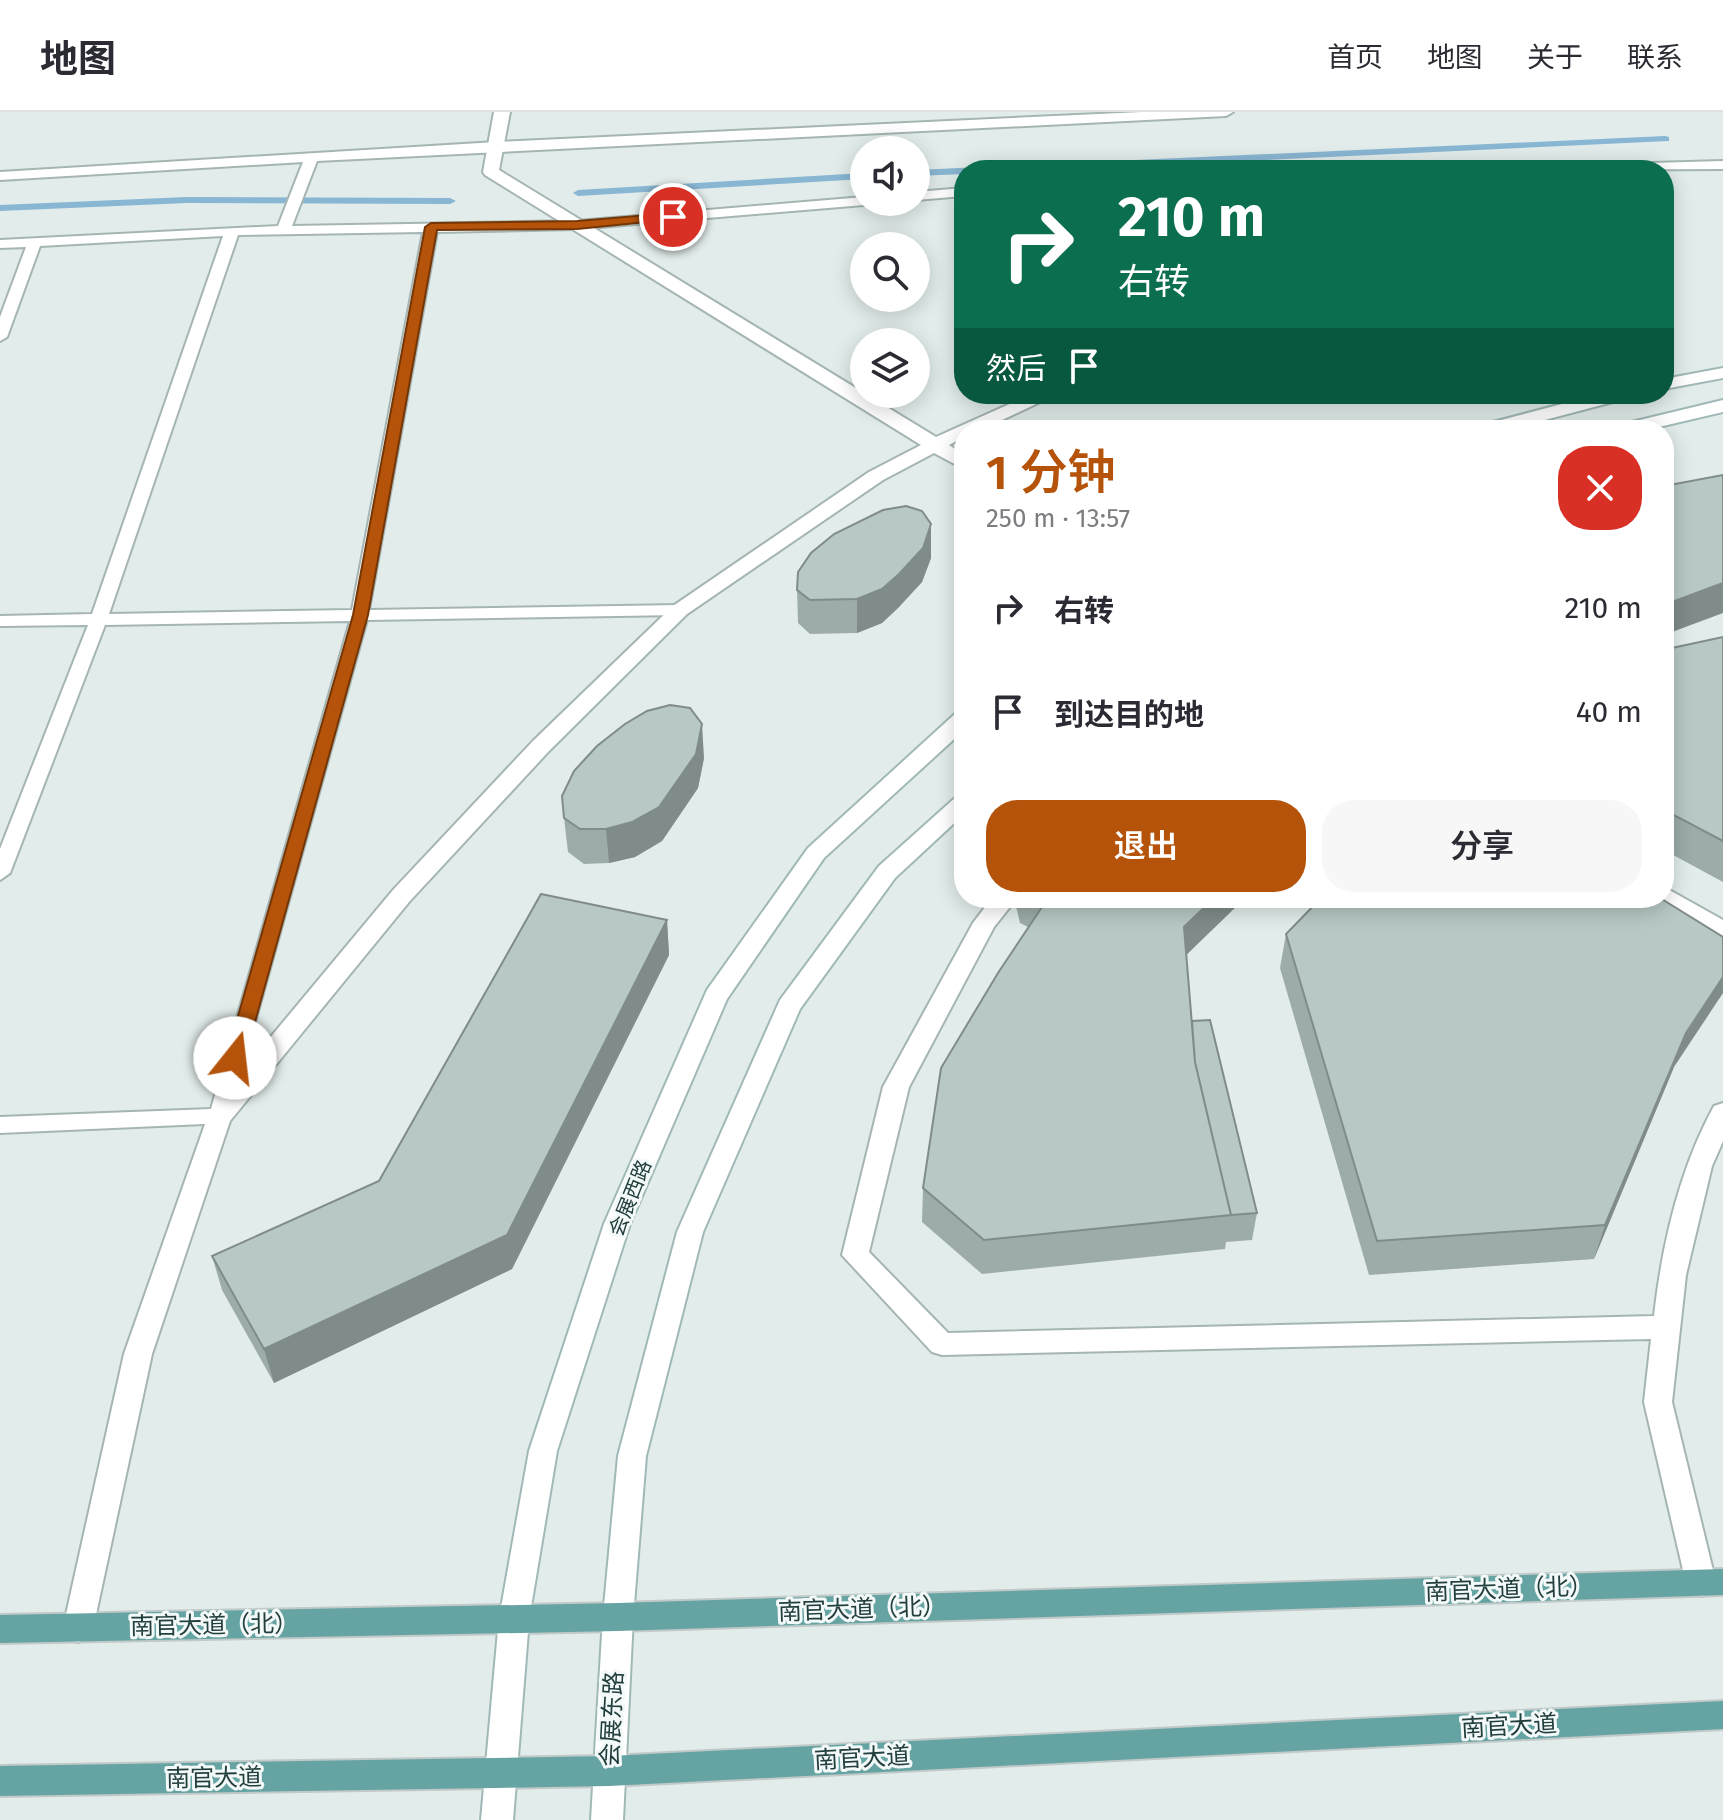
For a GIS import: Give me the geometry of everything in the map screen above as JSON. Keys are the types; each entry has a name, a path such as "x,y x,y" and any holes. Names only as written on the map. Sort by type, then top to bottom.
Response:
{"main road":[{"name":"南官大道（北）","path":"0,1629 618,1617 1712,1582"},
{"name":"南官大道","path":"0,1781 609,1771 1723,1715"}],"street":[{"path":"502,112 491,172 954,457"},
{"path":"1674,382 1723,373"},
{"path":"987,420 1025,404"},
{"path":"1523,420 1583,404"},
{"path":"1664,420 1723,406"},
{"path":"78,1628 138,1354 219,1117 401,896 541,746 680,610 876,476 954,435"},
{"name":"会展西路","path":"499,1774 514,1619 548,1436 617,1224 716,996 816,853 954,727"},
{"path":"618,1617 632,1456 696,1218 789,1006 887,872 954,811"},
{"path":"1674,901 1723,931"},
{"path":"997,908 985,923 896,1087 855,1255 942,1344 1666,1327"},
{"path":"1712,1582 1658,1402 1672,1275 1699,1166 1723,1113"},
{"name":"会展东路","path":"607,1820 618,1617"},
{"path":"497,1820 499,1774"}],"lane":[{"path":"0,176 496,146 1226,112"},
{"path":"283,230 312,157"},
{"path":"1674,166 1723,165"},
{"path":"930,195 954,193"},
{"path":"0,244 232,231 577,225 850,202"},
{"path":"0,1125 219,1117 360,615 431,227"},
{"path":"0,873 99,619 232,231"},
{"path":"0,337 34,244"},
{"path":"0,621 680,610"}],"building":[{"path":"1723,475 1723,583 1674,601 1674,484"},
{"path":"906,506 922,511 931,524 923,548 882,589 857,599 810,600 797,590 798,572 811,553 834,534 883,510"},
{"path":"1723,637 1723,841 1674,815 1674,648"},
{"path":"670,705 690,708 702,724 696,754 659,807 632,822 606,829 580,829 564,818 562,796 574,771 597,746 647,711"},
{"path":"541,894 667,920 507,1235 264,1349 212,1256 379,1181"},
{"path":"1674,907 1723,937 1723,977 1686,1033 1605,1225 1377,1241 1286,934 1311,908"},
{"path":"1041,908 1204,908 1184,927 1195,1062 1231,1215 984,1240 923,1188 941,1068"},
{"path":"1210,1020 1257,1213 1231,1215 1195,1062 1192,1021"}],"waterway":[{"path":"1202,160 1665,139"},
{"path":"930,172 954,171"},
{"path":"578,193 850,177"},
{"path":"0,208 187,200 450,201"}],"route":[{"path":"235,1058 360,615 431,227 577,225 673,217"}]}
